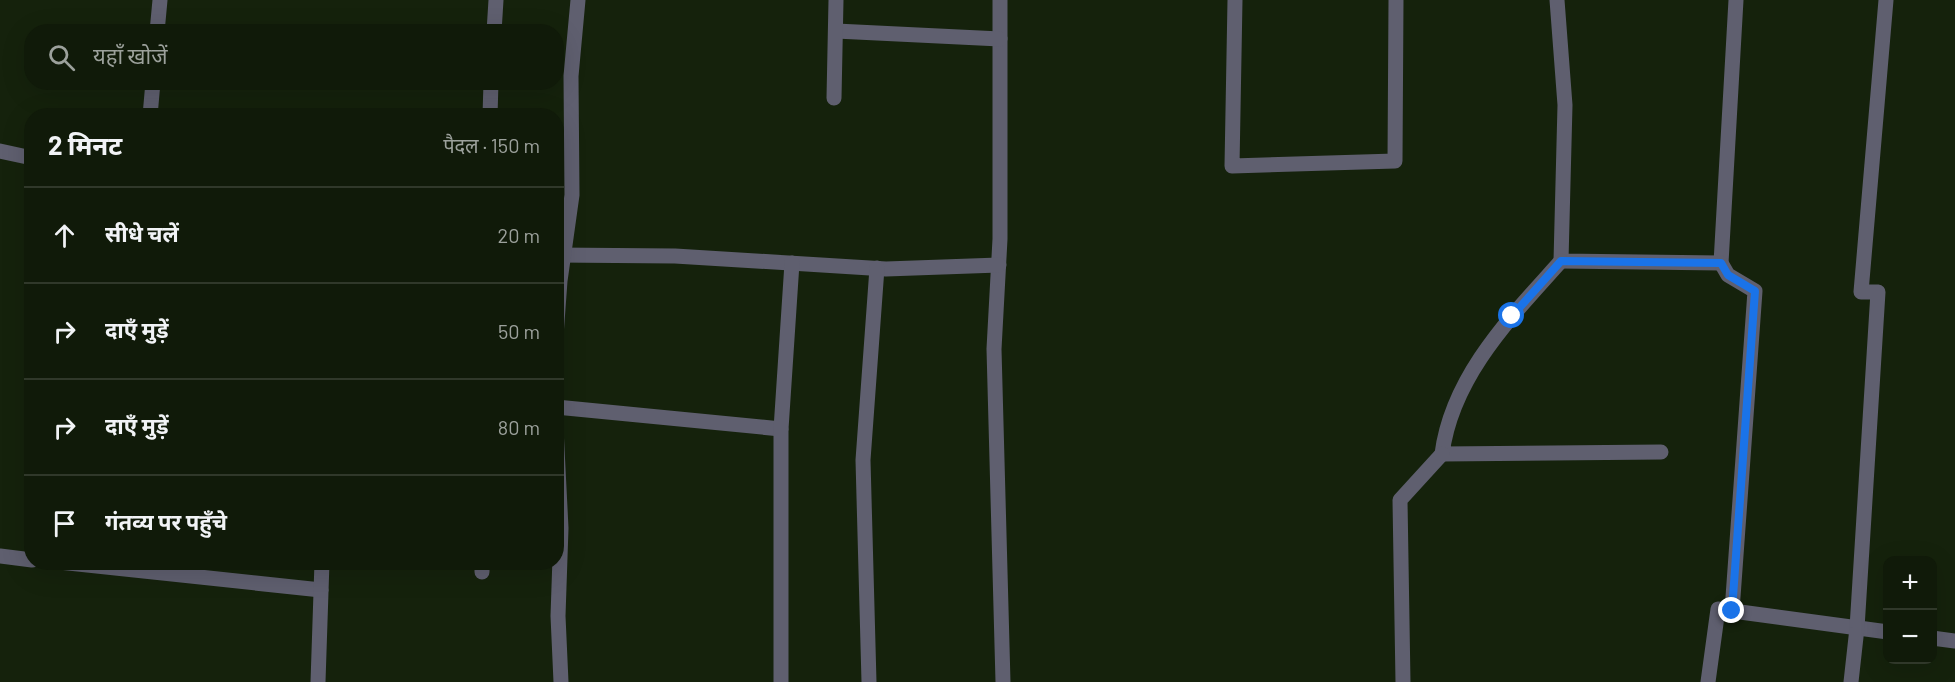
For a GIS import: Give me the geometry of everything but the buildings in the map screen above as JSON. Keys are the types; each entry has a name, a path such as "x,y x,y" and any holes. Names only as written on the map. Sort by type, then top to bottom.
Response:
{"street":[{"path":"158,24 160,0"},
{"path":"494,24 496,0"},
{"path":"564,237 573,195 571,76 578,0"},
{"path":"834,98 836,0"},
{"path":"1000,0 999,265 994,349 1003,682"},
{"path":"1235,0 1232,166 1395,161 1396,0"},
{"path":"1403,682 1401,500 1442,454 1448,418 1472,370 1512,316 1561,261 1565,105 1557,0"},
{"path":"1732,611 1755,291 1728,275 1721,263 1736,0"},
{"path":"1851,682 1857,628 1878,292 1861,292 1886,0"},
{"path":"836,30 1000,39"},
{"path":"151,108 152,90"},
{"path":"489,108 491,90"},
{"path":"0,151 24,156"},
{"path":"564,255 675,256 877,268 999,265"},
{"path":"1561,261 1721,263"},
{"path":"782,682 781,429 792,263"},
{"path":"869,682 863,460 877,268"},
{"path":"564,408 781,429"},
{"path":"1442,454 1661,452"},
{"path":"0,556 24,559"},
{"path":"134,570 321,590"},
{"path":"318,682 322,570"},
{"path":"560,570 558,616 561,682"},
{"path":"1708,682 1718,609 1883,631"},
{"path":"1937,639 1955,641"}],"route":[{"path":"1512,316 1561,261 1721,263 1728,275 1755,291 1732,611"}]}
